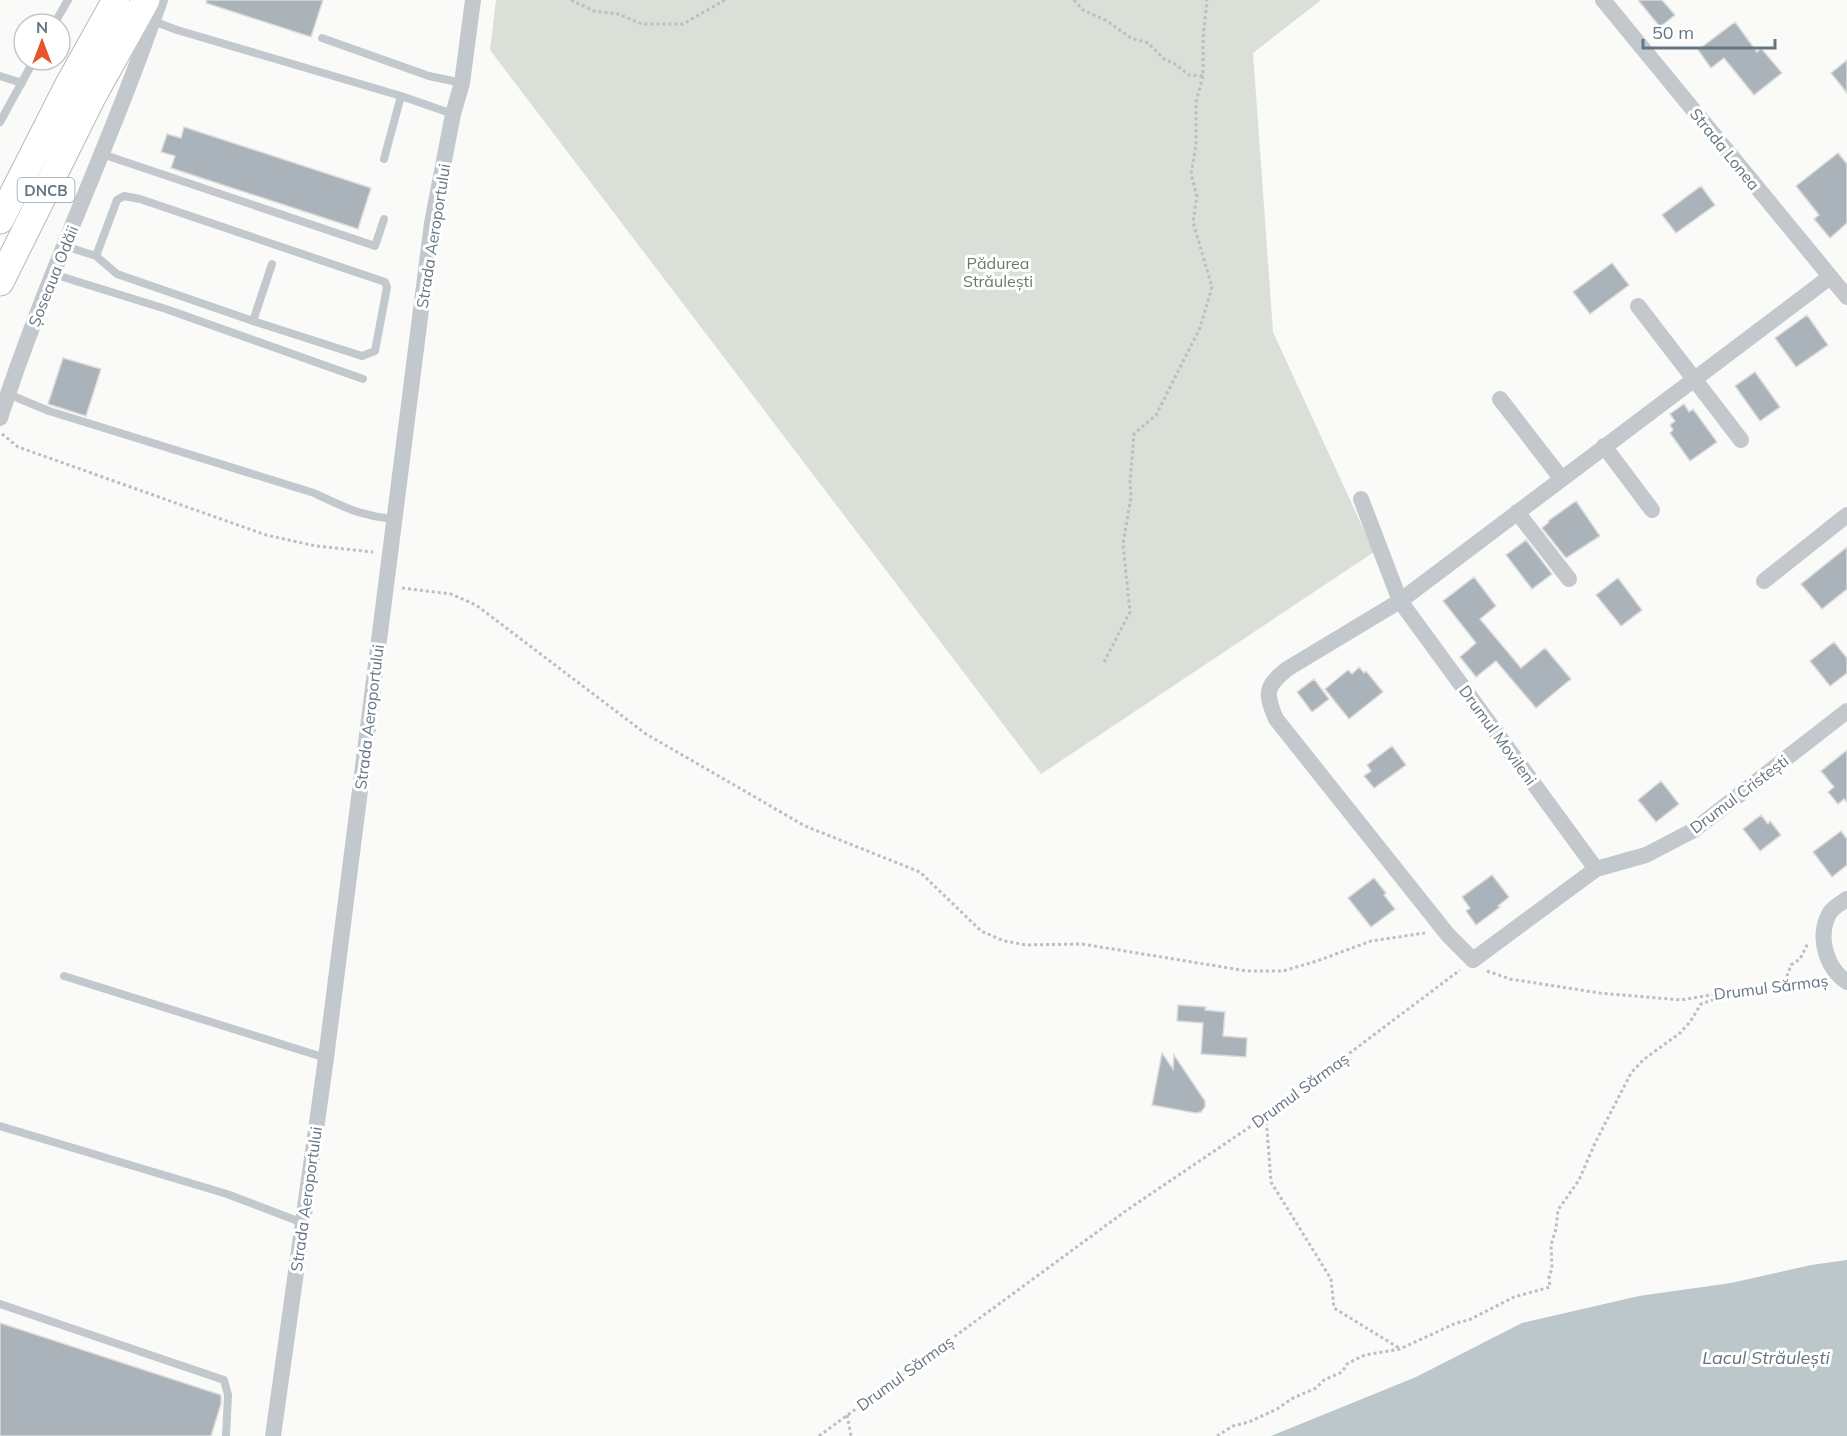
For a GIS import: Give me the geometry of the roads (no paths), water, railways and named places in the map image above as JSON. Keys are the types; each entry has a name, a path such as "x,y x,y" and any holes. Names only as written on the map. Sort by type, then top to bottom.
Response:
{"main road":[{"name":"DNCB","path":"0,220 68,86 116,0"},
{"name":"Șoseaua Odăii","path":"0,282 92,97 149,10"}],"street":[{"name":"Șoseaua Odăii","path":"0,418 21,355 135,73 149,10 160,0"},
{"name":"Strada Aeroportului","path":"273,1436 326,1058 432,223 453,114 462,83 473,0"},
{"name":"Strada Lonea","path":"1603,0 1847,297"},
{"path":"1400,601 1830,277"},
{"path":"1638,306 1741,440"},
{"path":"1500,399 1562,478"},
{"path":"1605,446 1652,510"},
{"name":"Drumul Movileni","path":"1361,499 1400,601 1596,869"},
{"path":"1516,512 1569,579"},
{"path":"1764,581 1847,515"},
{"name":"Drumul Cristești","path":"1400,601 1287,669 1273,680 1268,690 1269,703 1276,719 1448,935 1473,960 1596,869 1646,855 1694,830 1847,711"},
{"name":"Drumul Sărmaș","path":"1844,980 1826,955 1823,931 1830,912 1847,899"}],"lane":[{"path":"149,10 177,30 453,114"},
{"path":"322,38 429,75 462,83"},
{"path":"0,122 28,72"},
{"path":"0,76 22,83"},
{"path":"384,159 400,96"},
{"path":"102,154 375,246 384,219"},
{"path":"64,246 96,256 117,274 253,321 362,356 375,351 387,287 385,282 141,199 124,196 117,200 96,256"},
{"path":"253,321 272,264"},
{"path":"53,274 166,309 363,379"},
{"path":"8,394 49,411 314,493 346,509 369,516 395,519"},
{"path":"63,976 326,1058"},
{"path":"0,1126 227,1194 303,1223"},
{"path":"0,1304 224,1380 228,1395 226,1436"}],"water":[{"name":"Lacul Străulești","path":"1847,1260 1847,1436 1271,1436 1416,1377 1522,1323 1639,1296 1731,1283 1811,1265"}],"park label":[{"name":"Pădurea Străulești","path":"998,272"}]}
